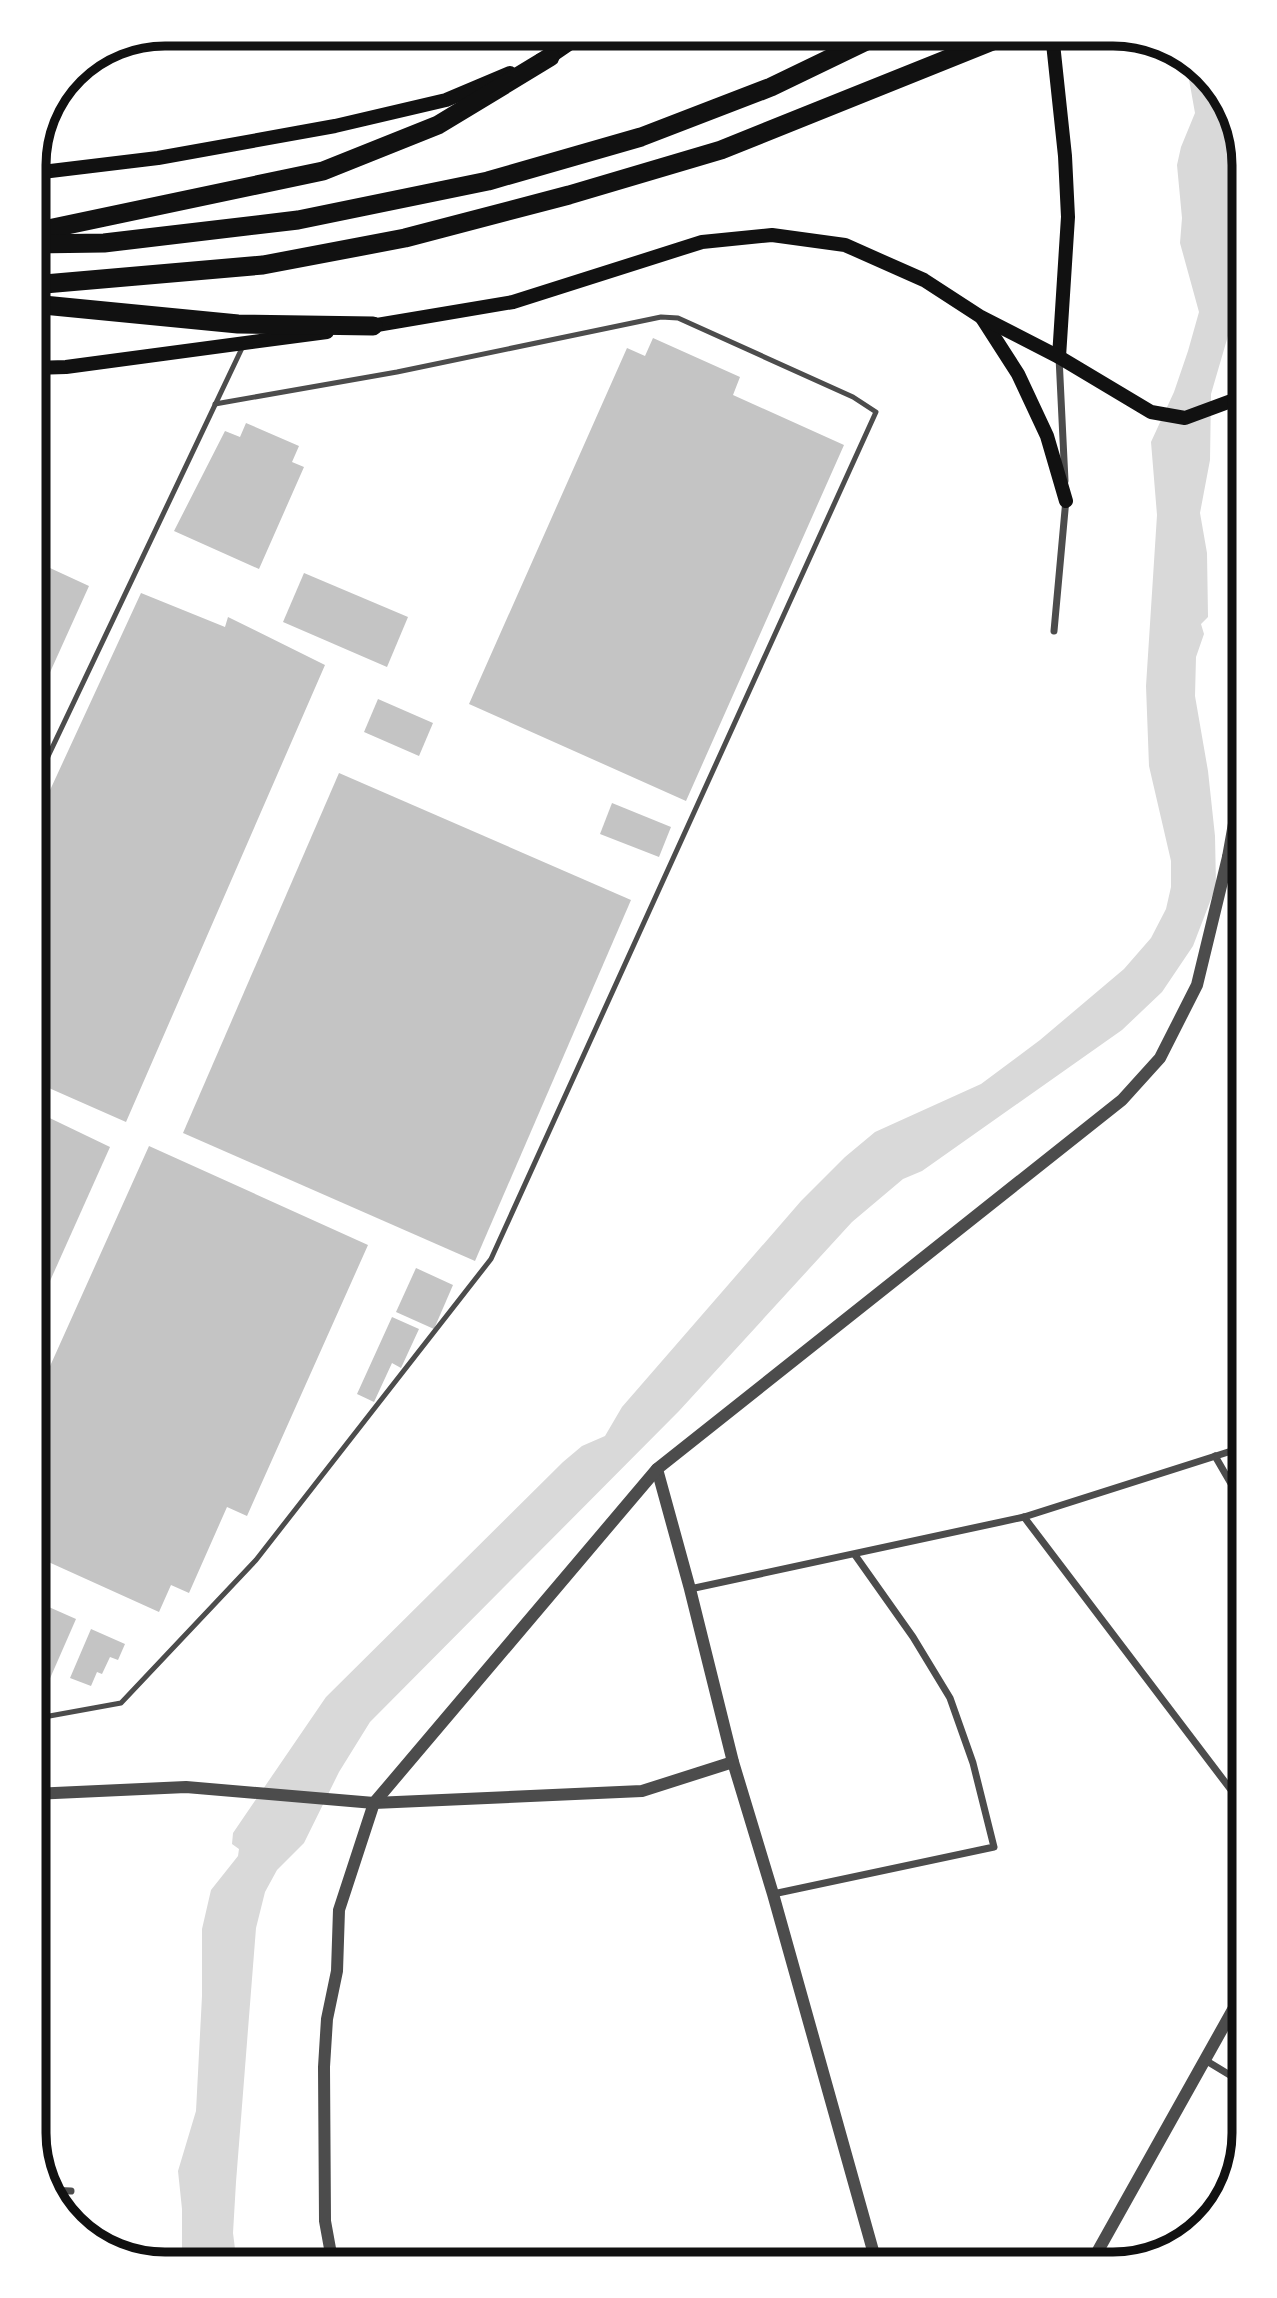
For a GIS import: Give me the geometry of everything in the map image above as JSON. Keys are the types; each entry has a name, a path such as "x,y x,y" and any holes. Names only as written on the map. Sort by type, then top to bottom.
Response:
{"highway":[{"path":"46,244 104,243 298,220 488,181 641,136 772,87 856,46"},
{"path":"46,284 262,264 405,238 569,195 721,150 978,46"},
{"path":"46,229 323,171 438,125 550,57"},
{"path":"46,305 238,324 373,326"}],"main road":[{"path":"46,171 158,158 335,126 446,100 550,57 566,46"},
{"path":"1053,46 1065,156 1068,217 1059,357"},
{"path":"46,368 373,326 513,302 702,242 772,235 845,245 924,280 981,317 1059,357 1151,412 1185,418 1232,400"},
{"path":"981,317 1018,374 1047,436 1066,501"}],"street":[{"path":"1054,631 1066,501 1059,357"},
{"path":"331,2252 326,2221 324,2067 327,2019 337,1971 339,1910 374,1802 657,1469 1122,1100 1160,1058 1197,985 1232,837"},
{"path":"1228,857 1232,854"},
{"path":"690,1589 1024,1517 1232,1451"},
{"path":"1215,1456 1232,1485"},
{"path":"657,1469 733,1762 873,2252"},
{"path":"1024,1517 1232,1791"},
{"path":"772,1894 994,1847 973,1763 950,1698 913,1637 855,1555"},
{"path":"46,1793 186,1787 374,1802 642,1791 733,1762"},
{"path":"1097,2252 1232,2012"},
{"path":"1205,2060 1232,2076"},
{"path":"60,2191 71,2191"}],"lane":[{"path":"46,1716 121,1703 256,1560 491,1259 876,412 853,397 678,318 661,317 397,372 215,404"},
{"path":"46,761 244,343"}],"shaded area":[{"path":"1188,72 1212,98 1219,112 1227,133 1232,164 1232,322 1211,394 1210,460 1200,513 1207,553 1208,617 1201,624 1204,634 1196,657 1195,696 1208,771 1215,836 1216,886 1193,946 1162,992 1122,1030 922,1171 903,1179 852,1222 679,1411 370,1722 339,1772 304,1843 277,1870 265,1892 256,1928 236,2182 233,2233 235,2252 182,2252 182,2209 178,2171 196,2111 202,1996 202,1929 211,1890 238,1856 239,1849 232,1844 233,1833 326,1697 563,1462 582,1446 605,1436 622,1407 801,1201 845,1157 875,1132 981,1084 1040,1040 1124,969 1151,938 1166,909 1171,887 1171,861 1149,766 1146,686 1157,515 1151,442 1174,392 1199,312 1180,243 1182,218 1177,165 1181,147 1195,113"}],"building":[{"path":"653,338 740,377 733,395 844,445 686,801 469,704 627,348 645,356"},
{"path":"246,423 299,446 292,462 304,467 259,569 174,531 225,431 240,437"},
{"path":"50,568 89,586 46,681 46,577"},
{"path":"304,573 408,617 387,667 283,622"},
{"path":"141,593 225,627 228,617 325,665 126,1122 46,1087 46,799"},
{"path":"378,699 433,723 419,756 364,732"},
{"path":"339,773 631,900 475,1261 183,1133"},
{"path":"612,803 671,827 659,857 600,834"},
{"path":"46,1116 110,1147 46,1290"},
{"path":"149,1146 368,1245 247,1516 227,1507 189,1593 171,1585 159,1612 46,1561 46,1375"},
{"path":"416,1268 453,1285 434,1329 396,1312"},
{"path":"392,1317 419,1329 401,1368 392,1363 374,1402 357,1394"},
{"path":"46,1606 76,1619 48,1683 46,1682"},
{"path":"91,1629 125,1644 118,1660 110,1657 102,1674 97,1672 91,1686 70,1678"}]}
